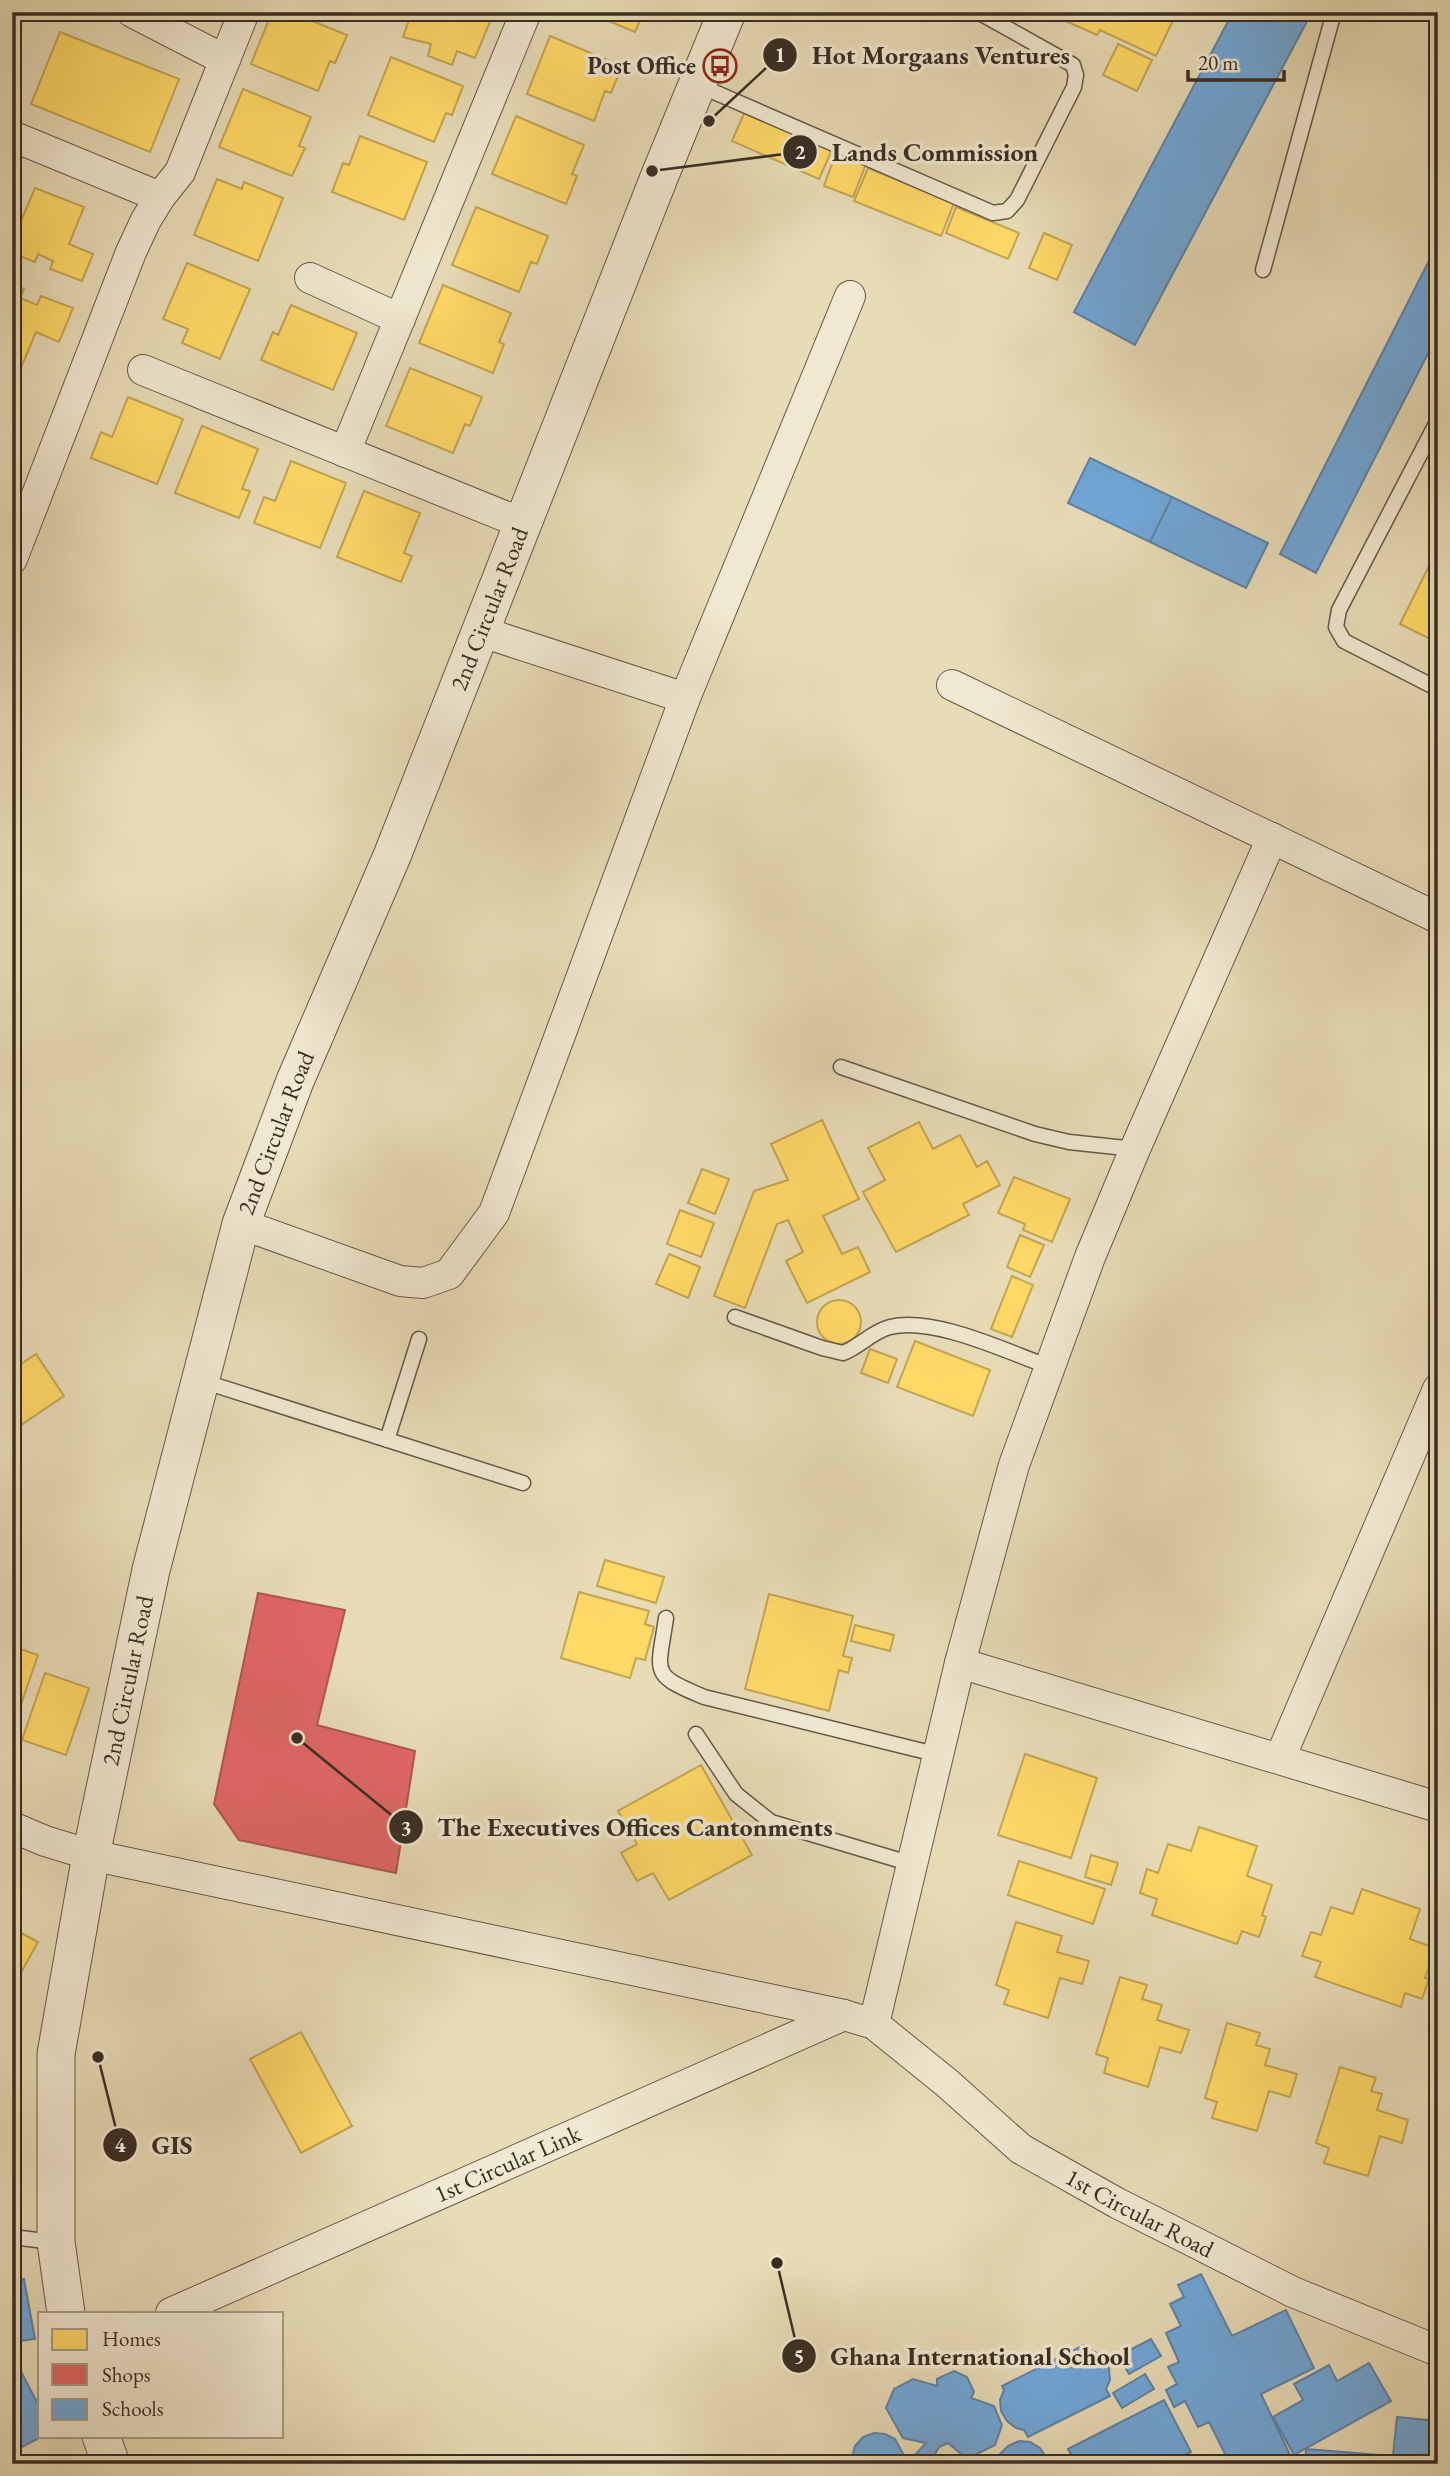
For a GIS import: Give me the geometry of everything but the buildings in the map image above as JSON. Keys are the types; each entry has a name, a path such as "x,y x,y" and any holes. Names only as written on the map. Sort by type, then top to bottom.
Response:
{"street":[{"path":"132,12 225,60"},
{"path":"12,559 131,252 160,197 180,172 244,12"},
{"path":"345,452 526,12"},
{"name":"2nd Circular Road","path":"66,2312 55,2242 57,2054 91,1855 150,1570 241,1224 295,1081 392,856 479,631 727,12"},
{"path":"12,136 160,197"},
{"path":"310,278 400,319"},
{"path":"241,1224 400,1281 423,1283 449,1274 494,1213 685,698 850,296"},
{"path":"143,370 524,524"},
{"path":"479,631 685,698"},
{"path":"952,685 1438,918"},
{"path":"12,1827 45,1841 91,1855 844,2015 874,2024 960,1663 1014,1465 1090,1257 1272,838"},
{"path":"1280,1758 1438,1389"},
{"path":"960,1663 1438,1807"},
{"name":"1st Circular Link","path":"172,2312 844,2015"},
{"name":"1st Circular Road","path":"874,2024 947,2083 1021,2149 1116,2203 1293,2292 1438,2351"},
{"path":"102,2438 110,2464"}],"lane":[{"path":"698,85 993,213 1007,211 1017,201 1074,87 1076,75 1073,65 978,12"},
{"path":"1263,270 1334,12"},
{"path":"1438,420 1339,610 1336,627 1344,641 1438,689"},
{"path":"841,1067 1035,1134 1069,1142 1135,1149"},
{"path":"735,1317 842,1353 887,1327 904,1325 940,1328 1050,1367"},
{"path":"387,1440 419,1339"},
{"path":"200,1381 523,1483"},
{"path":"666,1618 659,1664 662,1675 670,1683 704,1697 939,1755"},
{"path":"696,1734 736,1794 771,1822 912,1864"},
{"path":"12,2237 55,2242"}],"place":[{"name":"Post Office","path":"720,66"},
{"name":"Hot Morgaans Ventures","path":"709,121"},
{"name":"Lands Commission","path":"652,171"},
{"name":"The Executives Offices Cantonments","path":"297,1738"},
{"name":"GIS","path":"98,2057"},
{"name":"Ghana International School","path":"777,2263"}]}
